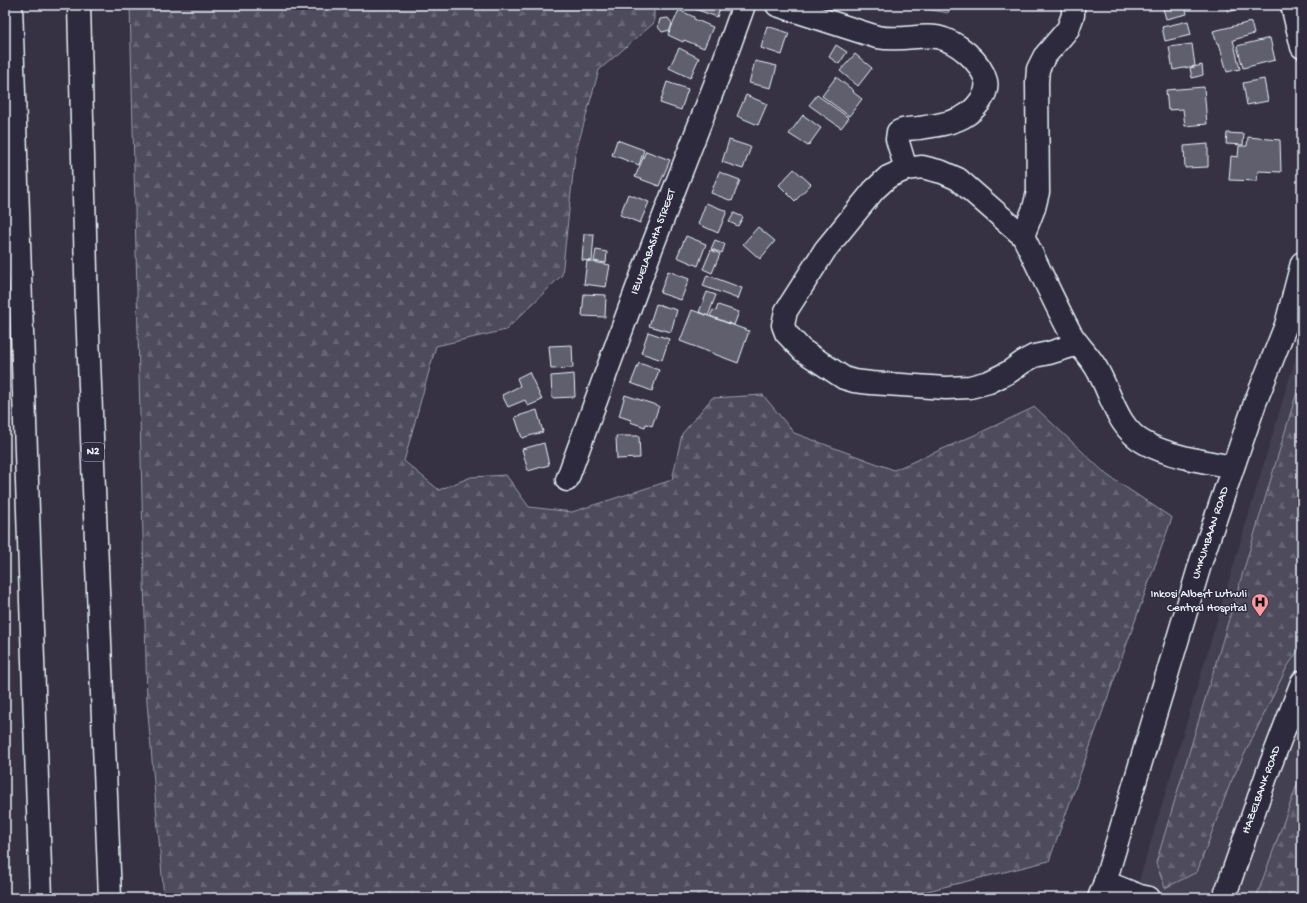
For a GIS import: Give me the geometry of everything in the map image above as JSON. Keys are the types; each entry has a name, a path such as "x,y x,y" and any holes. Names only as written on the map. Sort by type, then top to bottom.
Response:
{"main road":[{"path":"11,5 40,898"},
{"name":"N2","path":"79,5 87,309 110,898"},
{"name":"IZWELABASHA STREET","path":"567,480 652,247 721,69 744,5"},
{"path":"777,5 886,39 923,36 937,37 949,41 962,49 976,61 984,73 986,91 972,111 962,118 948,123 906,129 898,132 897,139 906,168"},
{"path":"1023,236 1034,208 1038,192 1038,69 1044,57 1068,29 1073,15 1073,5"},
{"path":"1292,5 1302,47"},
{"path":"1078,344 1034,356 1009,372 989,382 970,387 946,388 888,385 854,381 844,378 802,350 786,333 783,325 786,311 825,250 874,190 888,177 906,168 922,167 942,172 958,179 1023,236 1072,335 1098,370 1112,404 1122,423 1144,443 1161,450 1188,459 1232,467"},
{"name":"UMKUMBAAN ROAD","path":"1102,890 1200,565 1232,467 1255,403 1286,325 1302,263"},
{"name":"HAZELBANK ROAD","path":"1224,898 1267,774 1302,682"},
{"path":"1102,890 1149,898"}],"shaded area":[{"name":"Inkosi Albert Luthuli Central Hospital","path":"1302,336 1302,898 1134,898"}],"green space":[{"path":"130,5 654,5 654,23 599,70 575,155 562,275 506,330 436,346 404,461 439,490 471,477 506,475 529,507 572,512 672,480 682,434 712,398 763,395 794,433 894,470 1035,407 1107,475 1172,518 1049,861 899,898 164,898 147,702"},
{"path":"903,5 950,5 948,13"},
{"path":"1302,375 1302,645 1287,667 1230,784 1197,872 1165,888 1156,863"},
{"path":"1302,771 1302,898 1256,898"}],"building":[{"path":"697,5 721,5 717,17 695,9"},
{"path":"1162,5 1185,5 1187,14 1166,19"},
{"path":"1226,5 1248,5 1249,6 1228,12"},
{"path":"679,10 694,17 694,19 713,27 704,48 684,40 683,42 668,35"},
{"path":"668,18 672,23 670,30 662,32 658,27 660,19"},
{"path":"1188,21 1191,35 1165,41 1162,27"},
{"path":"1251,22 1254,34 1233,40 1240,69 1227,72 1219,43 1217,44 1213,31"},
{"path":"767,26 789,33 782,55 761,48"},
{"path":"1270,38 1275,60 1243,68 1237,46"},
{"path":"1192,44 1195,66 1173,70 1169,47"},
{"path":"836,45 847,52 839,64 829,57"},
{"path":"679,48 699,58 690,78 669,68"},
{"path":"855,54 872,68 858,86 840,71"},
{"path":"755,61 777,66 771,88 749,83"},
{"path":"1202,65 1203,75 1192,78 1190,68"},
{"path":"836,77 862,99 849,116 822,96"},
{"path":"1264,79 1268,101 1247,105 1243,83"},
{"path":"667,82 688,89 681,110 660,103"},
{"path":"1204,87 1207,124 1185,126 1183,109 1168,110 1166,90"},
{"path":"746,95 767,104 758,125 737,116"},
{"path":"817,95 849,118 841,128 809,105"},
{"path":"803,115 821,128 808,146 789,134"},
{"path":"1227,133 1244,134 1243,145 1226,144"},
{"path":"1248,137 1280,140 1281,172 1258,171 1257,181 1229,180 1231,156 1238,157 1239,146 1247,146"},
{"path":"617,140 644,150 639,165 612,155"},
{"path":"729,140 751,147 743,169 722,162"},
{"path":"1208,144 1208,167 1185,168 1184,146"},
{"path":"646,151 670,160 659,186 635,177"},
{"path":"794,169 811,184 795,201 779,185"},
{"path":"719,172 740,180 732,201 711,193"},
{"path":"628,194 649,202 640,223 620,215"},
{"path":"706,203 727,211 718,233 698,224"},
{"path":"734,213 743,217 738,226 729,222"},
{"path":"758,227 775,241 760,259 743,244"},
{"path":"584,234 594,234 592,261 582,260"},
{"path":"686,236 706,244 698,266 677,257"},
{"path":"715,240 725,244 722,253 711,249"},
{"path":"596,250 607,252 606,263 594,261"},
{"path":"711,250 720,254 712,273 703,269"},
{"path":"587,261 610,265 606,287 584,284"},
{"path":"668,271 689,279 681,300 660,293"},
{"path":"707,275 742,288 738,299 703,286"},
{"path":"707,292 716,295 708,316 699,312"},
{"path":"584,294 606,295 605,317 582,316"},
{"path":"656,304 677,310 671,332 649,326"},
{"path":"718,305 739,312 734,325 710,316 713,310 716,311"},
{"path":"692,310 749,331 738,363 680,341"},
{"path":"648,332 669,339 662,360 641,353"},
{"path":"572,345 573,368 551,369 549,346"},
{"path":"639,363 659,370 652,391 631,383"},
{"path":"529,372 542,400 528,406 525,400 508,407 502,395 520,386 517,378"},
{"path":"574,374 575,397 552,398 551,376"},
{"path":"625,395 659,406 652,426 646,424 645,427 630,422 631,420 619,416"},
{"path":"537,410 543,432 522,438 515,417"},
{"path":"616,436 639,436 640,458 617,459"},
{"path":"544,443 549,465 528,471 522,449"}],"place":[{"name":"Inkosi Albert Luthuli Central Hospital","path":"1260,617"}]}
